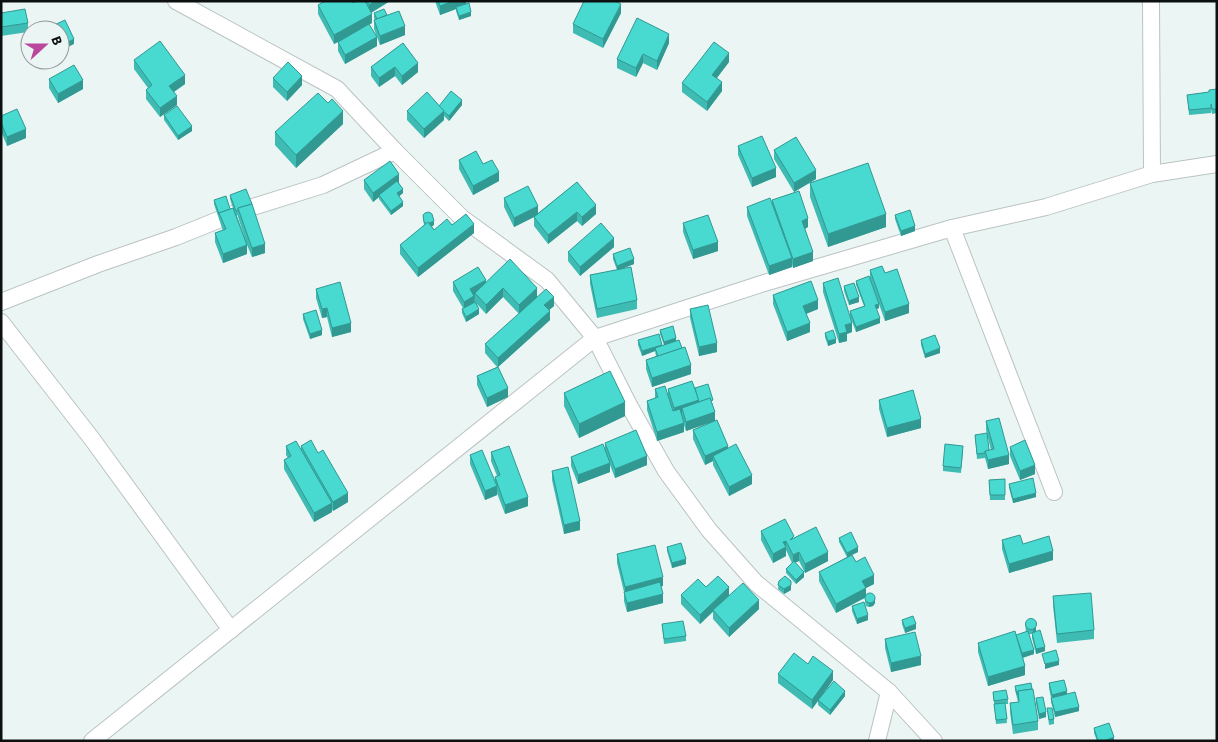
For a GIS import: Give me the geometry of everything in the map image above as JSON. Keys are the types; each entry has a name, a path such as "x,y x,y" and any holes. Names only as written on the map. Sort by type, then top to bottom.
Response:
{"street":[{"path":"176,1 338,90 395,151 462,218 547,280 594,338 666,471 709,530 756,583 889,692 934,741"},
{"path":"1151,1 1152,174"},
{"path":"1,302 243,210 323,184 395,151"},
{"path":"92,741 594,338 764,283 952,228 1046,206 1152,174 1217,164"},
{"path":"952,228 1054,492"},
{"path":"1,322 92,439 230,630"},
{"path":"877,741 889,692"}],"building":[{"path":"325,1 353,1 353,3 365,1 372,14 334,35 318,5"},
{"path":"367,1 375,1 369,5"},
{"path":"438,1 453,1 440,6"},
{"path":"584,1 615,1 621,4 603,39 573,24"},
{"path":"469,3 471,12 459,16 456,7"},
{"path":"25,9 27,20 20,20 20,24 1,27 1,13"},
{"path":"384,9 387,15 377,19 374,13"},
{"path":"399,11 405,26 380,36 374,20"},
{"path":"637,18 669,34 657,61 643,54 636,68 617,59"},
{"path":"369,24 377,37 345,55 338,42"},
{"path":"70,31 74,39 70,41"},
{"path":"160,41 185,75 169,86 177,96 160,108 146,90 152,85 134,60"},
{"path":"714,42 729,53 712,75 722,82 707,102 682,83"},
{"path":"403,43 418,63 402,76 395,67 379,78 371,67"},
{"path":"288,62 302,76 287,92 273,78"},
{"path":"74,65 83,80 58,94 49,79 65,70 70,70 70,67"},
{"path":"1217,89 1217,109 1212,109 1211,104 1211,108 1189,110 1187,95"},
{"path":"451,91 462,100 449,116 439,106"},
{"path":"427,92 444,111 424,129 407,111"},
{"path":"318,93 328,103 332,99 343,111 296,155 275,132"},
{"path":"177,106 192,126 178,136 164,115"},
{"path":"17,109 26,129 7,137 1,122 1,116"},
{"path":"762,136 776,168 752,178 738,146"},
{"path":"796,137 816,170 794,183 774,150"},
{"path":"476,151 483,164 492,160 499,172 473,186 459,160"},
{"path":"390,161 399,174 373,193 364,180"},
{"path":"868,163 886,214 828,234 810,183"},
{"path":"397,181 403,189 397,193 403,202 391,211 379,195"},
{"path":"577,182 596,205 582,217 577,212 548,235 534,217"},
{"path":"528,186 538,206 514,218 504,198"},
{"path":"246,189 252,204 238,208 238,211 236,211 230,195"},
{"path":"799,191 808,218 802,221 813,252 793,259 772,200"},
{"path":"226,196 230,209 219,214 214,200"},
{"path":"770,198 792,258 769,266 747,207"},
{"path":"252,204 265,244 252,248 238,208"},
{"path":"233,208 247,245 223,254 215,233 226,229 219,213"},
{"path":"910,210 915,226 901,231 895,215"},
{"path":"429,212 432,214 434,221 427,224 424,222 423,215"},
{"path":"466,214 474,224 418,268 400,245 428,222 434,230 447,219 452,225"},
{"path":"708,215 718,242 693,250 683,223"},
{"path":"601,223 614,238 580,267 568,252"},
{"path":"630,248 634,259 617,266 613,254"},
{"path":"510,259 537,288 519,305 503,288 486,305 475,293"},
{"path":"882,266 885,273 897,269 909,304 885,312 870,270"},
{"path":"478,267 486,280 470,289 474,296 464,302 453,282"},
{"path":"631,267 637,300 597,309 590,275"},
{"path":"869,276 879,304 875,305 880,318 856,327 850,311 865,306 856,281"},
{"path":"838,278 852,323 845,325 847,332 839,334 823,283"},
{"path":"811,281 818,300 803,306 810,323 787,332 773,295"},
{"path":"340,282 351,323 332,328 327,308 322,309 316,289"},
{"path":"854,283 859,297 849,301 844,286"},
{"path":"546,289 554,297 544,305 550,311 498,358 485,344"},
{"path":"475,302 479,309 466,317 462,309"},
{"path":"708,305 717,343 699,347 690,309"},
{"path":"316,310 322,330 310,334 303,314"},
{"path":"673,326 676,338 664,342 660,330"},
{"path":"833,330 836,339 828,341 825,333"},
{"path":"659,334 662,345 642,351 638,340"},
{"path":"935,335 940,348 925,354 921,340"},
{"path":"679,340 682,348 658,356 655,348"},
{"path":"685,347 691,365 652,378 646,360"},
{"path":"498,367 508,388 487,398 477,376"},
{"path":"610,371 625,402 579,424 564,393"},
{"path":"692,381 699,400 674,408 668,389"},
{"path":"708,384 713,400 711,401 710,398 699,402 695,388"},
{"path":"665,386 673,411 680,409 684,423 657,432 647,401 658,397 655,389"},
{"path":"913,390 921,419 887,428 879,400"},
{"path":"710,398 715,412 686,422 682,408"},
{"path":"999,418 1009,455 988,460 985,451 994,449 986,421"},
{"path":"717,420 728,446 705,456 693,430"},
{"path":"636,430 647,456 615,469 605,443"},
{"path":"987,433 989,450 985,451 985,453 977,454 975,435"},
{"path":"311,440 318,453 323,450 348,493 333,502 301,446"},
{"path":"1025,440 1035,465 1020,471 1010,447"},
{"path":"296,441 332,503 314,513 284,460 291,456 286,446"},
{"path":"603,444 610,463 578,475 571,457"},
{"path":"736,444 752,475 729,487 713,456"},
{"path":"945,444 963,446 961,468 943,466"},
{"path":"509,446 528,497 505,505 495,477 500,475 491,452"},
{"path":"482,450 497,486 485,491 470,455"},
{"path":"568,467 580,521 564,525 552,471"},
{"path":"1033,478 1036,493 1013,499 1009,484"},
{"path":"1005,479 1005,495 990,495 989,480"},
{"path":"785,519 794,536 790,540 816,527 828,552 805,564 799,552 793,555 786,541 783,542 786,547 773,554 761,531"},
{"path":"851,532 858,547 847,553 839,538"},
{"path":"1020,535 1023,544 1049,536 1053,551 1009,564 1002,540"},
{"path":"681,543 686,559 672,563 667,547"},
{"path":"655,545 663,577 625,587 617,554"},
{"path":"852,555 856,562 865,557 874,575 862,581 866,588 836,604 819,572"},
{"path":"794,561 804,572 796,580 786,569"},
{"path":"718,576 729,587 700,615 681,595 698,579 706,587"},
{"path":"785,576 791,581 791,585 784,589 778,585 779,581"},
{"path":"660,582 663,594 627,603 624,592"},
{"path":"743,583 759,600 729,628 713,610"},
{"path":"870,593 875,598 870,603 865,598"},
{"path":"1091,593 1094,630 1057,634 1053,596"},
{"path":"864,602 868,615 857,619 852,606"},
{"path":"913,616 916,624 905,628 902,620"},
{"path":"1031,618 1037,624 1031,630 1025,624"},
{"path":"683,621 686,636 664,639 662,624"},
{"path":"1040,630 1045,647 1036,649 1032,633"},
{"path":"1015,631 1025,666 988,677 978,643"},
{"path":"1028,631 1034,650 1022,653 1016,635"},
{"path":"915,632 921,656 891,663 885,639"},
{"path":"1056,650 1059,661 1045,664 1042,654"},
{"path":"794,653 808,664 813,656 833,671 812,700 778,674"},
{"path":"1064,680 1067,691 1052,695 1049,683"},
{"path":"834,681 845,691 830,710 818,700"},
{"path":"1031,683 1032,689 1018,691 1017,694 1015,686"},
{"path":"1033,689 1038,721 1013,725 1010,703 1019,702 1018,691"},
{"path":"1006,690 1008,699 994,701 993,692"},
{"path":"1075,692 1079,707 1055,712 1051,698"},
{"path":"1043,697 1046,712 1039,714 1036,698"},
{"path":"1005,703 1007,719 996,720 994,704"},
{"path":"1047,708 1052,708 1054,719 1049,720"},
{"path":"1109,723 1114,737 1098,741 1094,728"}]}
